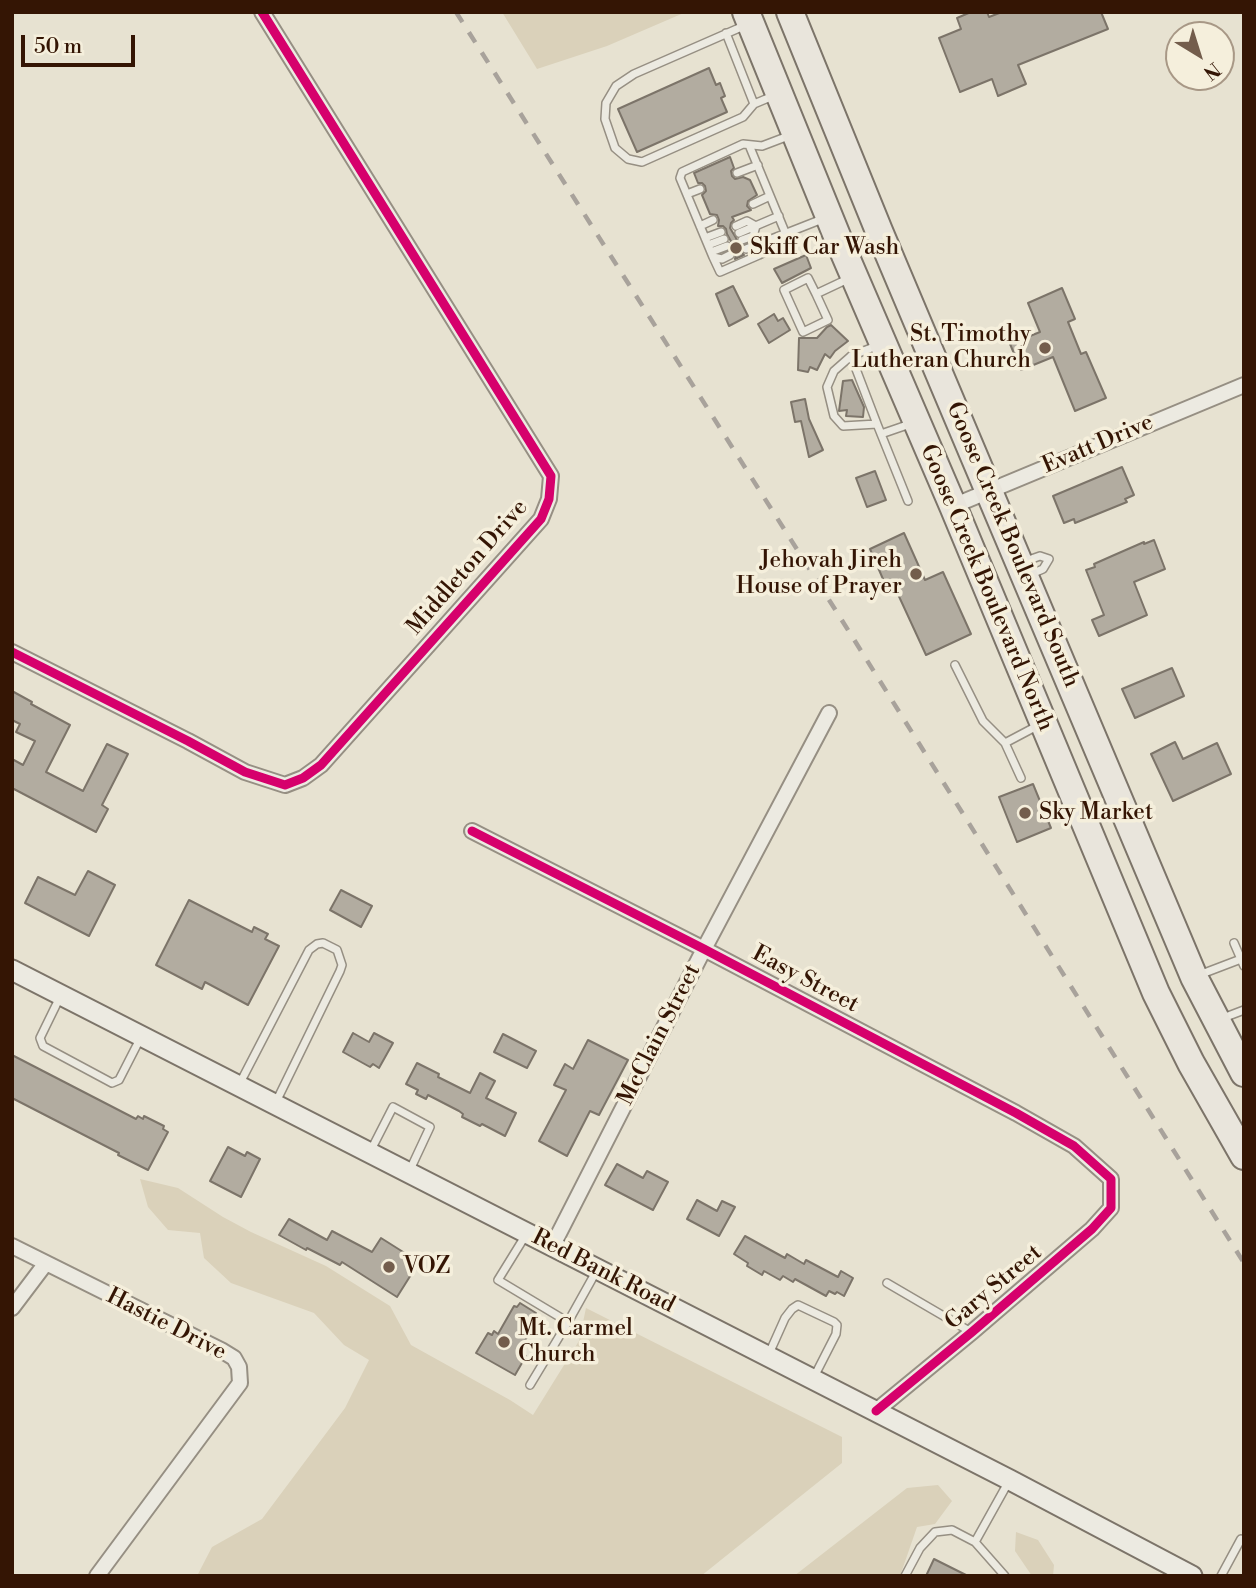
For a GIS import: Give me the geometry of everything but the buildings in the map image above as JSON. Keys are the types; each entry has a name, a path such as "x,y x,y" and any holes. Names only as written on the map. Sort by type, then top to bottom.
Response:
{"highway":[{"name":"Goose Creek Boulevard South","path":"790,12 879,231 1194,976 1244,1073"},
{"name":"Goose Creek Boulevard North","path":"741,23 779,93 1156,993 1191,1063 1244,1156"}],"main road":[{"name":"Red Bank Road","path":"12,970 553,1245 1192,1576"}],"street":[{"name":"Middleton Drive","path":"12,652 245,772 285,785 303,778 320,765 541,519 548,499 551,476 262,12"},
{"name":"Evatt Drive","path":"953,506 1244,385"},
{"name":"McClain Street","path":"553,1245 704,949 829,713"},
{"name":"Easy Street","path":"472,831 1004,1107 1074,1146 1111,1180"},
{"name":"Gary Street","path":"876,1411 1092,1229 1111,1208 1111,1180"},
{"name":"Hastie Drive","path":"12,1246 221,1350 234,1358 239,1367 240,1383 97,1576"},
{"path":"12,1308 46,1263"}],"lane":[{"path":"754,104 741,23 634,74 616,86 606,103 605,118 615,148 628,159 642,162 743,117 754,104 779,93"},
{"path":"749,145 785,232 779,244 720,272 680,178 682,172 743,144 762,146 795,133"},
{"path":"737,173 758,165"},
{"path":"687,194 700,189"},
{"path":"754,204 770,197"},
{"path":"756,226 747,221 739,233 753,236 756,226 779,216"},
{"path":"746,249 829,216"},
{"path":"700,226 713,220"},
{"path":"710,248 724,239 710,248"},
{"path":"710,248 722,259 730,255"},
{"path":"816,294 854,276"},
{"path":"808,278 816,294 828,320 803,332 784,290 808,278"},
{"path":"877,424 843,426 834,416 827,387 834,372 851,356 883,343"},
{"path":"851,356 908,501"},
{"path":"881,434 916,422"},
{"path":"955,665 983,721 1005,743 1021,778"},
{"path":"1005,743 1042,723"},
{"path":"238,1086 309,950 323,943 337,950 342,965 340,971 274,1105"},
{"path":"1194,976 1242,963 1234,943"},
{"path":"61,996 40,1038 43,1046 112,1083 120,1080 141,1037"},
{"path":"1216,1021 1244,1010"},
{"path":"370,1153 393,1107 430,1127 408,1172"},
{"path":"527,1233 498,1280 568,1322"},
{"path":"530,1385 597,1269"},
{"path":"887,1283 972,1332"},
{"path":"768,1356 785,1318 792,1309 798,1306 834,1322 837,1325 835,1334 813,1380"},
{"path":"975,1542 1010,1480"},
{"path":"905,1576 920,1548 935,1532 952,1530 975,1542 1005,1576"},
{"path":"1221,1576 1241,1539 1244,1540"}],"shaded area":[{"path":"502,12 686,12 607,46 537,69"},
{"path":"140,1179 178,1188 251,1232 326,1266 390,1306 411,1345 533,1415 579,1341 586,1308 842,1437 842,1463 701,1576 197,1576 212,1547 262,1519 345,1408 369,1360 344,1345 314,1313 231,1283 204,1258 200,1233 168,1230 148,1207"},
{"path":"938,1485 952,1501 935,1524 917,1527 900,1576 794,1576 907,1488"},
{"path":"1016,1532 1038,1540 1054,1565 1053,1576 1032,1576 1015,1551"}],"railway":[{"path":"456,12 838,614 1244,1263"}],"cycle path":[{"path":"12,652 245,772 285,785 303,778 321,765 541,519 549,499 551,476 262,12"},
{"path":"472,831 1016,1113 1074,1146 1111,1179 1111,1208 1092,1229 876,1411"}],"place":[{"name":"Skiff Car Wash","path":"736,248"},
{"name":"St. Timothy Lutheran Church","path":"1045,348"},
{"name":"Jehovah Jireh House of Prayer","path":"916,574"},
{"name":"Sky Market","path":"1025,813"},
{"name":"VOZ","path":"389,1267"},
{"name":"Mt. Carmel Church","path":"504,1342"}]}
